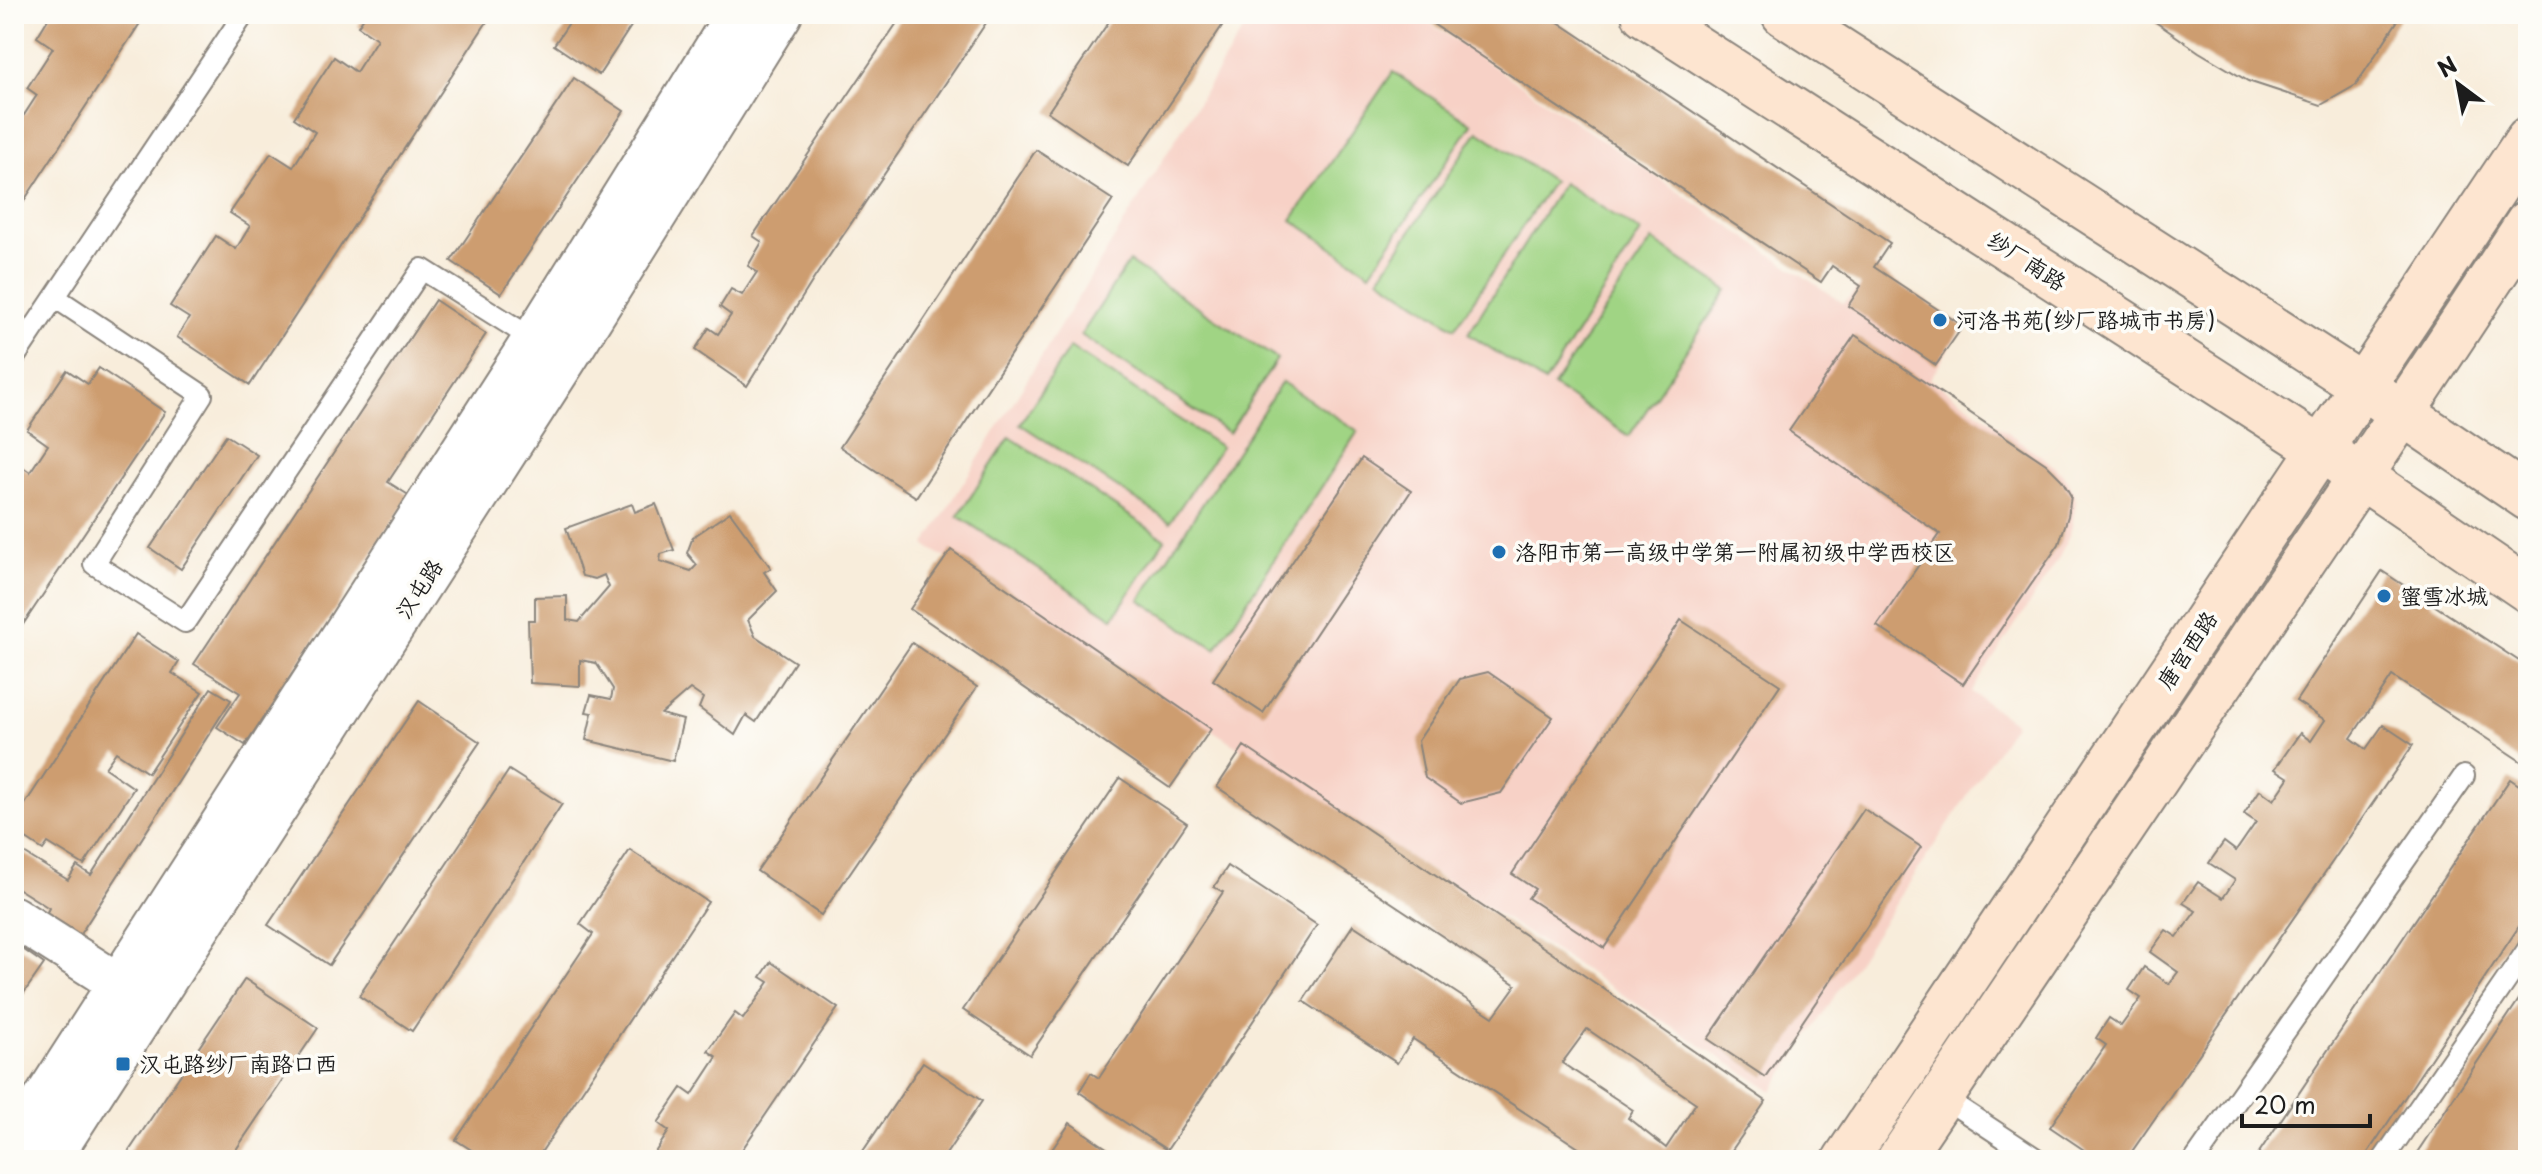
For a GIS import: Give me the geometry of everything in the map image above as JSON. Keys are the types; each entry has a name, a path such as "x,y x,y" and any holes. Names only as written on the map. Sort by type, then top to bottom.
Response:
{"main road":[{"name":"纱厂南路","path":"1644,14 2322,450 2528,590"},
{"path":"1784,14 2364,387 2528,498"},
{"name":"唐宫西路","path":"1845,1160 2528,139"},
{"path":"1899,1160 2528,223"}],"street":[{"name":"汉屯路","path":"14,1145 533,339 736,14"},
{"name":"汉屯路","path":"50,1160 566,360 782,14"},
{"path":"14,917 119,984"}],"lane":[{"path":"14,358 244,14"},
{"path":"56,298 202,395 94,564 185,622 422,269 533,339"},
{"path":"2195,1160 2464,776"},
{"path":"2383,1160 2528,949"},
{"path":"1905,1072 2038,1160"}],"shaded area":[{"name":"洛阳市第一高级中学第一附属初级中学西校区","path":"1253,14 1416,14 1843,303 1875,267 1963,326 1930,379 2047,460 2068,480 2076,502 2071,530 2058,560 1971,692 2015,723 1772,1091 925,545"}],"green space":[{"path":"1393,72 1472,124 1370,273 1292,220"},
{"path":"1478,131 1553,181 1455,328 1379,278"},
{"path":"1563,183 1641,232 1545,383 1468,334"},
{"path":"1652,240 1727,290 1629,436 1553,386"},
{"path":"1129,262 1277,359 1229,433 1081,335"},
{"path":"1070,347 1221,447 1170,522 1020,424"},
{"path":"1282,382 1358,431 1216,649 1140,600"},
{"path":"1010,437 1165,539 1113,618 958,516"}],"building":[{"path":"51,14 146,14 14,216 14,108 24,115 37,95 27,88 53,48 37,37"},
{"path":"366,14 492,14 250,385 177,337 189,318 170,306 216,236 236,249 250,226 230,213 271,153 293,167 315,132 294,118 334,57 356,72 377,39 358,26"},
{"path":"575,14 639,14 599,75 554,45"},
{"path":"903,14 992,14 815,277 747,386 695,350 709,328 718,334 731,315 720,307 731,289 742,295 757,272 748,266 762,242 753,236"},
{"path":"1114,14 1230,14 1128,166 1048,112"},
{"path":"1418,14 1546,14 1890,243 1874,267 1963,326 1936,365 1848,306 1861,286 1832,266 1821,282"},
{"path":"2144,14 2402,14 2356,85 2321,105 2248,81"},
{"path":"574,78 624,111 501,294 451,261"},
{"path":"1036,150 1113,200 916,497 840,447"},
{"path":"435,300 486,334 388,482 410,496 245,745 217,727 240,693 194,664"},
{"path":"1855,335 2046,464 2062,480 2071,496 2059,544 1963,684 1877,626 1940,534 1789,431"},
{"path":"99,368 165,412 14,638 14,461 30,472 48,445 27,430 67,370 88,384"},
{"path":"226,435 257,455 181,569 150,548"},
{"path":"1362,458 1411,491 1263,713 1213,680"},
{"path":"632,504 635,512 656,504 674,550 661,554 660,561 691,571 697,565 687,553 693,537 730,512 771,568 764,572 777,591 748,620 755,636 795,662 756,722 746,715 735,735 699,708 703,698 690,689 661,714 683,720 673,761 586,740 592,713 586,712 591,695 611,699 613,689 596,663 580,660 580,686 530,683 528,620 535,620 535,597 567,596 567,620 579,622 609,587 604,575 595,579 582,576 566,528"},
{"path":"951,550 1211,729 1170,788 910,609"},
{"path":"2382,571 2528,667 2528,766 2392,676 2351,738 2366,749 2383,725 2413,745 2126,1160 2099,1160 2050,1127 2106,1045 2096,1038 2109,1018 2121,1026 2141,998 2129,990 2144,967 2169,984 2178,972 2150,952 2166,930 2177,937 2196,911 2183,903 2198,882 2223,898 2235,880 2209,863 2224,842 2236,851 2256,822 2244,814 2260,790 2274,800 2289,778 2275,769 2300,733 2311,741 2325,720 2296,701"},
{"path":"1681,620 1780,685 1604,948 1528,898 1535,889 1512,874"},
{"path":"136,634 179,662 172,673 202,692 148,773 116,752 105,768 134,788 84,865 48,843 43,850 14,831 14,821"},
{"path":"912,643 977,687 821,915 757,871"},
{"path":"1488,672 1553,717 1501,793 1461,803 1425,778 1418,741 1460,679"},
{"path":"211,688 231,700 77,939 44,918 49,908 14,886 14,847 68,880 77,866 91,875"},
{"path":"419,701 480,742 329,965 268,925"},
{"path":"1244,746 1766,1101 1725,1160 1597,1160 1413,1039 1397,1063 1303,1001 1353,925 1493,1017 1516,985 1217,787","holes":["1587,1029 1696,1103 1666,1148 1628,1118 1633,1110 1562,1063"]},
{"path":"509,770 562,804 412,1031 359,996"},
{"path":"1120,778 1187,823 1030,1055 963,1010"},
{"path":"2510,779 2528,791 2528,913 2363,1160 2254,1160"},
{"path":"1864,809 1921,847 1765,1077 1708,1039"},
{"path":"630,850 708,902 536,1160 487,1160 456,1140 593,934 580,924"},
{"path":"1228,866 1317,925 1167,1150 1079,1092 1091,1073 1099,1078 1223,892 1214,887"},
{"path":"14,943 44,964 14,1007"},
{"path":"771,962 838,1008 735,1160 650,1160 669,1131 658,1123 682,1088 692,1095 717,1057 708,1051 735,1013 743,1019 769,982 761,977"},
{"path":"245,979 318,1028 229,1160 123,1160"},
{"path":"2528,986 2528,1153 2523,1160 2412,1160"},
{"path":"923,1062 982,1101 942,1160 857,1160"},
{"path":"1070,1123 1124,1160 1045,1160"}],"place":[{"name":"河洛书苑(纱厂路城市书房)","path":"1940,320"},
{"name":"洛阳市第一高级中学第一附属初级中学西校区","path":"1499,552"},
{"name":"蜜雪冰城","path":"2384,596"},
{"name":"汉屯路纱厂南路口西","path":"123,1064"}]}
